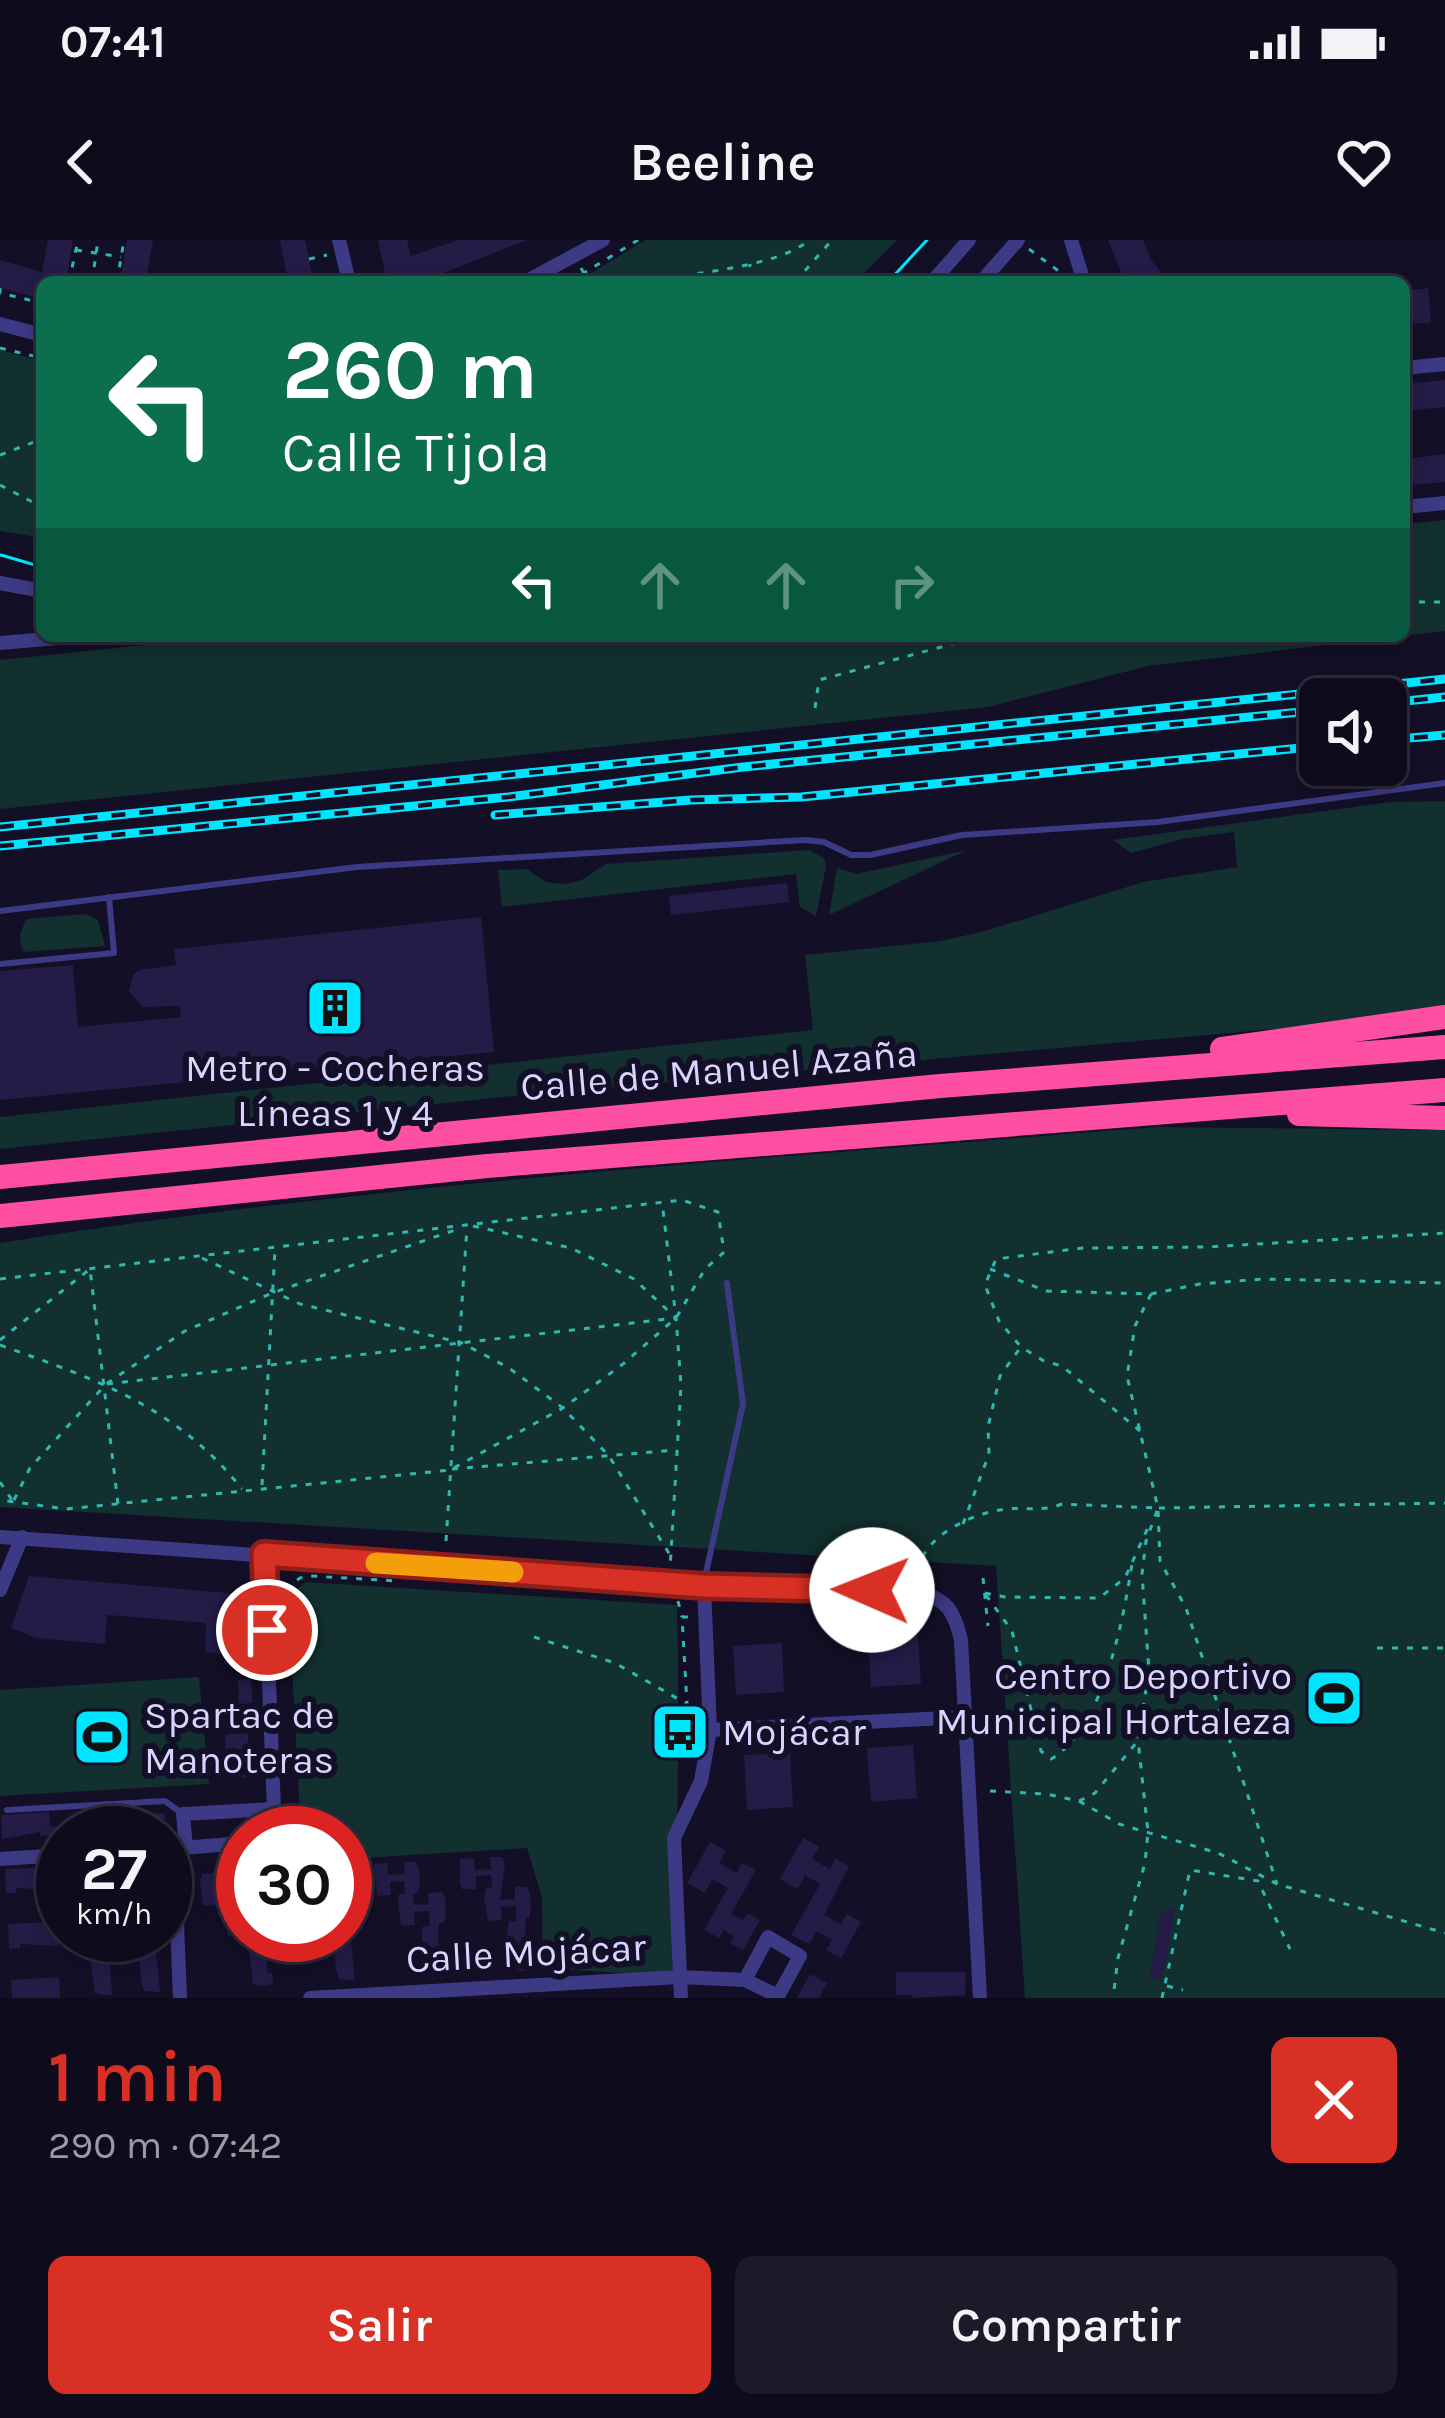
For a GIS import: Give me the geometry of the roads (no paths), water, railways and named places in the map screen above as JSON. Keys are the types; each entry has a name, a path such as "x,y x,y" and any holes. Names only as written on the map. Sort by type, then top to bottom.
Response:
{"highway":[{"path":"940,1086 1445,1017"},
{"name":"Calle de Manuel Azaña","path":"0,1177 940,1086 1445,1047"},
{"name":"Calle de Manuel Azaña","path":"0,1216 487,1166 1445,1090"},
{"path":"1243,1108 1330,1118 1445,1118"},
{"path":"0,1165 131,1162"},
{"path":"0,1229 82,1208"}],"street":[{"path":"339,240 348,276"},
{"path":"538,276 603,240"},
{"path":"937,276 969,240"},
{"path":"986,276 1018,240"},
{"path":"1071,240 1082,276"},
{"path":"0,324 36,333"},
{"path":"1410,367 1445,364"},
{"path":"1410,506 1445,503"},
{"path":"0,584 36,590"},
{"path":"0,643 36,640"},
{"path":"0,1537 669,1584 918,1591 943,1599 955,1614 961,1640 980,1998"},
{"path":"0,1590 22,1538"},
{"path":"264,1554 274,1806"},
{"path":"681,1998 674,1838 701,1781 710,1730 704,1586"},
{"path":"710,1730 964,1717"},
{"path":"0,1859 36,1857"},
{"path":"179,1962 180,1998"},
{"name":"Calle Mojácar","path":"310,1998 679,1977 745,1980"}],"lane":[{"path":"0,911 357,867 805,840 824,842 851,855 870,855 962,835 1157,822 1445,783"},
{"path":"0,964 114,953 109,897"},
{"path":"704,1586 743,1404 727,1283"},
{"path":"7,1810 166,1801 173,1806"}],"tram line":[{"path":"894,276 927,240"},
{"path":"1,555 36,565"}],"railway":[{"path":"0,827 1445,679"},
{"path":"1407,701 1445,697"},
{"path":"0,846 1299,712"},
{"path":"1407,738 1445,735"},
{"path":"495,815 801,797 1299,748"}],"place":[{"name":"Metro - Cocheras Líneas 1 y 4","path":"335,1008"},
{"name":"Centro Deportivo Municipal Hortaleza","path":"1334,1698"},
{"name":"Mojácar","path":"680,1732"},
{"name":"Spartac de Manoteras","path":"102,1737"}]}
